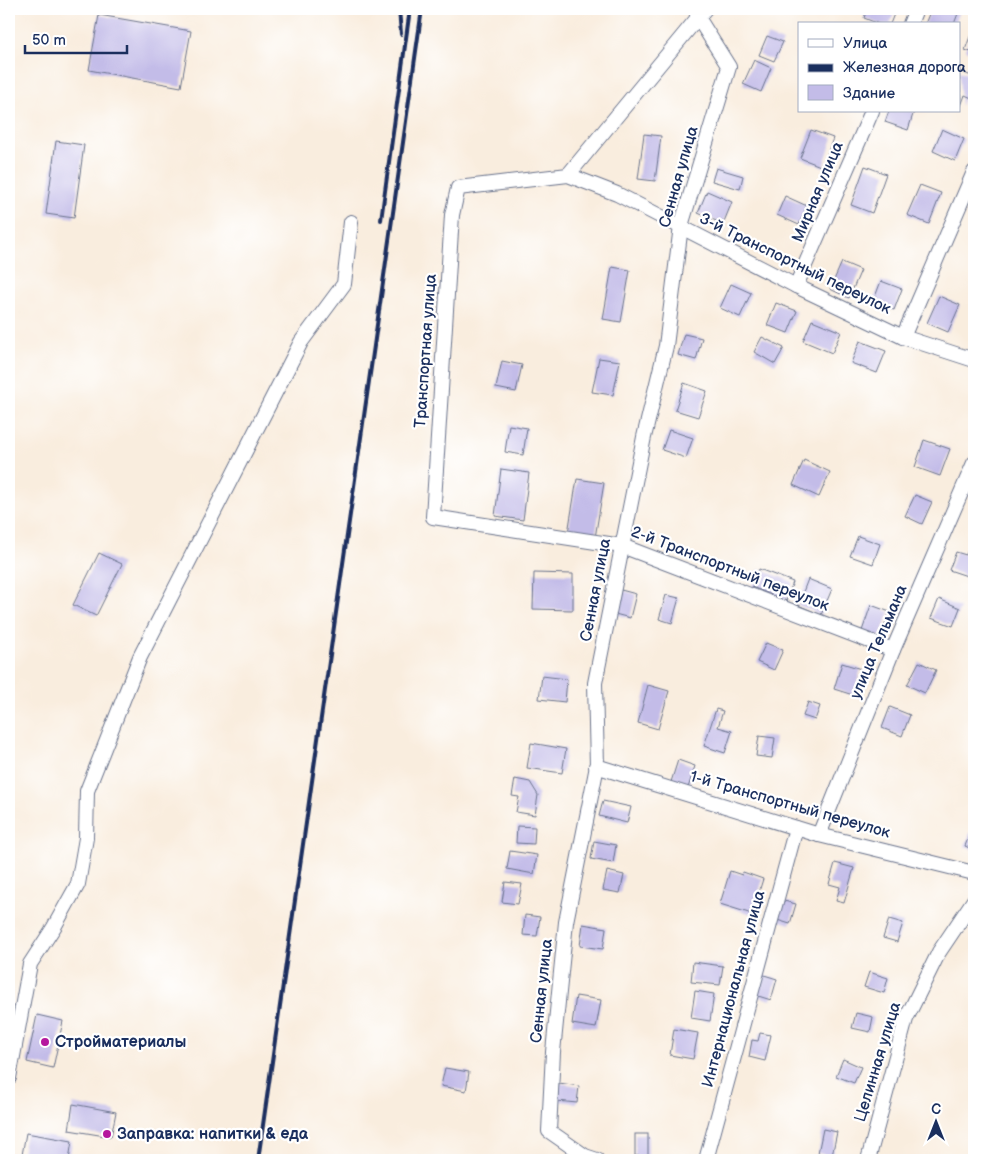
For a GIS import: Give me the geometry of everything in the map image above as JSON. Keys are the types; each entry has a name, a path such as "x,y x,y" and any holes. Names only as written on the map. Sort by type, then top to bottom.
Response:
{"street":[{"path":"911,22 916,9"},
{"path":"568,175 701,12"},
{"name":"Сенная улица","path":"597,1160 585,1156 549,1131 554,1052 566,922 597,766 595,683 622,546 666,346 681,226 729,67 701,12"},
{"name":"Мирная улица","path":"796,286 872,112"},
{"path":"903,337 974,172"},
{"name":"3-й Транспортный переулок","path":"458,188 568,175 617,194 796,286 903,337 974,360"},
{"name":"Транспортная улица","path":"433,517 452,215 458,188"},
{"path":"9,1078 30,964 54,927 78,884 86,838 87,791 140,657 301,342 344,284 351,222"},
{"name":"улица Тельмана","path":"819,835 893,650 974,463"},
{"name":"2-й Транспортный переулок","path":"433,517 622,546 893,650"},
{"name":"1-й Транспортный переулок","path":"597,766 819,835 974,873"},
{"name":"Интернациональная улица","path":"706,1160 796,828"},
{"name":"Целинная улица","path":"868,1160 906,1019 939,952 974,900"}],"building":[{"path":"867,9 896,9 891,22 874,22 864,18"},
{"path":"931,9 953,9 959,11 955,22 926,22"},
{"path":"99,15 191,31 181,87 89,70"},
{"path":"974,26 974,53 965,50"},
{"path":"767,36 783,42 774,61 759,55"},
{"path":"754,60 771,68 761,92 743,84"},
{"path":"960,71 974,77 974,99 965,95 961,106"},
{"path":"889,112 914,112 908,130 885,122"},
{"path":"942,129 964,139 955,161 933,151"},
{"path":"811,130 833,138 823,167 800,158"},
{"path":"644,134 661,136 655,181 638,179"},
{"path":"56,141 84,145 74,218 46,214"},
{"path":"865,166 886,174 872,213 851,205"},
{"path":"716,168 743,176 740,189 712,181"},
{"path":"920,185 941,193 929,224 907,215"},
{"path":"707,191 732,202 723,224 698,213"},
{"path":"785,196 807,206 799,225 777,215"},
{"path":"842,262 861,270 849,298 830,289"},
{"path":"612,267 630,270 621,322 603,319"},
{"path":"881,281 902,289 894,310 873,302"},
{"path":"731,284 751,293 740,317 720,308"},
{"path":"939,296 960,305 948,332 927,323"},
{"path":"776,303 797,311 788,333 767,325"},
{"path":"812,320 841,332 832,353 803,341"},
{"path":"684,334 702,338 696,360 678,355"},
{"path":"762,337 784,348 775,364 754,352"},
{"path":"860,341 886,351 877,373 851,363"},
{"path":"599,358 620,361 613,395 592,392"},
{"path":"502,361 522,365 516,392 496,388"},
{"path":"684,383 707,391 698,417 675,410"},
{"path":"509,425 527,428 523,455 505,452"},
{"path":"669,430 693,438 686,458 662,450"},
{"path":"924,440 950,449 940,476 915,467"},
{"path":"804,460 830,472 819,497 793,485"},
{"path":"501,469 529,473 523,520 495,516"},
{"path":"577,479 604,483 595,538 568,533"},
{"path":"915,495 932,502 922,524 905,516"},
{"path":"858,536 880,544 873,564 850,556"},
{"path":"968,550 974,553 973,578 949,570 956,552 966,555"},
{"path":"99,553 122,564 96,616 73,605"},
{"path":"759,569 793,582 786,601 752,587"},
{"path":"534,573 573,574 573,610 533,609"},
{"path":"808,579 832,589 821,615 798,605"},
{"path":"621,590 636,594 630,618 615,614"},
{"path":"666,595 679,598 672,623 659,619"},
{"path":"939,599 960,608 953,626 931,618"},
{"path":"871,605 890,612 880,637 862,631"},
{"path":"766,643 783,650 774,670 757,662"},
{"path":"919,662 936,670 925,693 907,685"},
{"path":"842,663 861,669 853,695 834,689"},
{"path":"542,676 567,679 565,702 539,699"},
{"path":"648,685 669,691 658,729 638,723"},
{"path":"808,702 820,706 815,720 803,716"},
{"path":"890,707 910,715 902,736 882,728"},
{"path":"716,709 723,711 718,727 732,731 725,753 704,746"},
{"path":"759,736 775,738 772,758 756,756"},
{"path":"531,743 566,749 562,773 527,768"},
{"path":"678,760 695,766 688,788 671,782"},
{"path":"515,779 530,782 538,795 535,815 516,812 519,797 512,796"},
{"path":"603,801 631,807 627,823 599,816"},
{"path":"517,826 535,827 534,844 516,843"},
{"path":"971,831 974,832 974,850 965,846"},
{"path":"594,841 616,845 613,863 591,859"},
{"path":"510,851 537,855 534,874 507,869"},
{"path":"835,863 854,868 844,903 836,901 840,887 829,884"},
{"path":"607,871 624,875 620,893 603,890"},
{"path":"730,871 742,875 743,872 763,879 752,914 720,904"},
{"path":"505,882 522,884 518,904 502,902"},
{"path":"780,900 796,904 790,924 774,919"},
{"path":"525,915 540,917 537,936 523,935"},
{"path":"889,919 903,923 897,942 883,938"},
{"path":"583,924 606,928 603,949 580,946"},
{"path":"693,962 723,966 720,985 691,982"},
{"path":"869,972 888,978 884,993 864,987"},
{"path":"761,974 777,979 771,1000 755,995"},
{"path":"695,991 714,994 710,1021 691,1018"},
{"path":"576,996 601,1000 596,1028 572,1024"},
{"path":"856,1013 873,1017 870,1032 852,1028"},
{"name":"Стройматериалы","path":"37,1015 63,1021 53,1068 27,1062"},
{"path":"674,1029 698,1033 693,1059 670,1055"},
{"path":"760,1033 771,1035 765,1061 749,1057 752,1040 758,1041"},
{"path":"843,1059 861,1067 854,1083 836,1076"},
{"path":"445,1068 469,1072 466,1091 441,1086"},
{"path":"559,1083 579,1086 577,1103 557,1101"},
{"path":"73,1104 116,1112 111,1137 69,1130"},
{"path":"823,1129 837,1132 832,1156 818,1153"},
{"path":"26,1133 72,1141 69,1160 52,1160 22,1155"},
{"path":"635,1134 648,1134 648,1156 635,1156"}],"railway":[{"path":"399,9 401,34"},
{"path":"381,220 410,9"},
{"path":"258,1160 422,9"}],"place":[{"name":"Стройматериалы","path":"45,1042"},
{"name":"Заправка: напитки & еда","path":"107,1134"}]}
